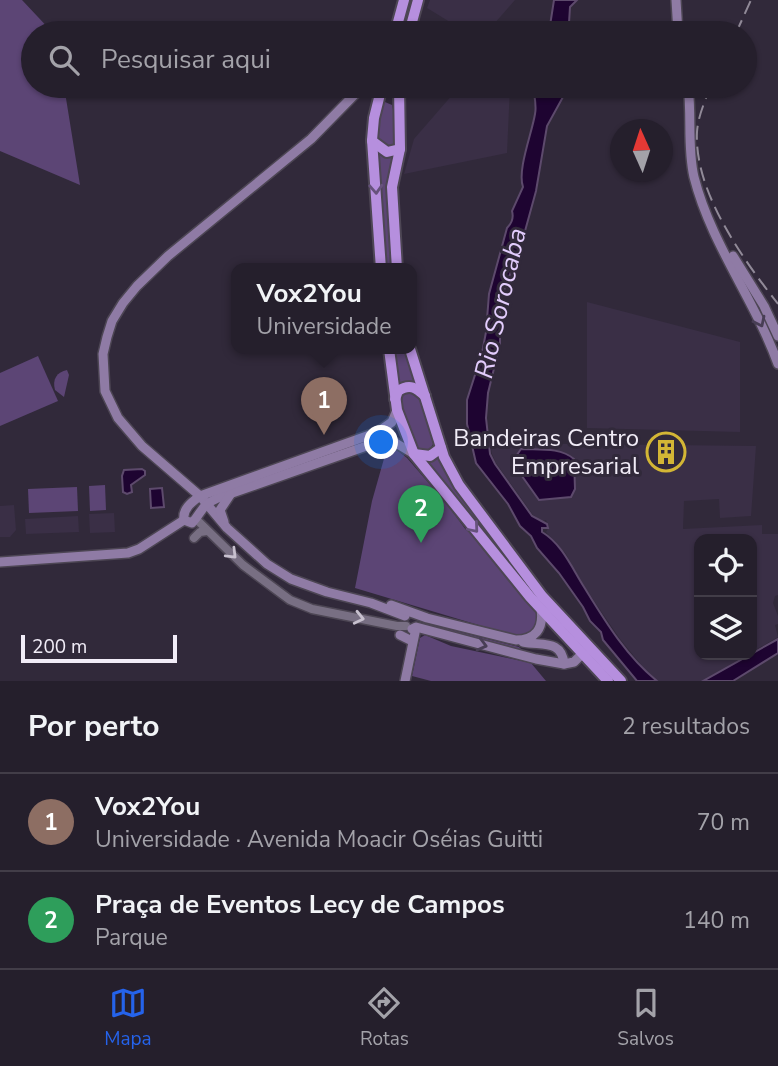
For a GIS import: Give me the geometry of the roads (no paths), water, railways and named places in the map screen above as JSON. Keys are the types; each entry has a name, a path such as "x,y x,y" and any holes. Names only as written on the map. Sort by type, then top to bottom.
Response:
{"highway":[{"path":"412,21 418,0"},
{"path":"398,21 403,2"},
{"path":"379,98 372,141 382,263"},
{"path":"397,263 392,187 400,149 399,98"},
{"path":"377,104 388,99 399,109"},
{"path":"372,141 387,152 400,149"},
{"path":"390,354 396,405 414,454 551,621 621,681"},
{"path":"412,354 441,448 451,470 473,505 542,596 551,621"},
{"path":"396,405 398,391 408,387 417,388 425,397"},
{"path":"414,454 430,456 441,448"},
{"path":"584,650 608,681"}],"main road":[{"path":"676,0 677,21"},
{"path":"351,98 311,139 169,256 123,303 112,321 103,354 104,391 109,404 142,446 203,500 226,527 267,564 291,579 327,592 371,603 412,622 536,659 564,664 574,662 584,650"},
{"path":"688,98 691,162 699,195 741,287 768,338 778,365"},
{"path":"708,216 764,306 778,336"},
{"path":"196,517 203,500 378,432 392,422 396,405"},
{"path":"191,503 232,494 375,443 394,442 414,454"},
{"path":"184,517 191,503 188,486"},
{"path":"226,527 220,510 226,498 232,494"},
{"path":"0,562 128,553 139,549 191,510 196,517"},
{"path":"536,659 528,651 528,641 551,621"},
{"path":"412,622 556,646 562,652 564,664"},
{"path":"405,681 412,643 412,622"},
{"path":"400,635 412,643"}],"street":[{"path":"196,517 243,565 278,593 312,609 397,626 412,622"},
{"path":"194,538 200,532 207,531"}],"water":[{"path":"554,0 577,0 570,7 569,21 551,21"},
{"name":"Rio Sorocaba","path":"535,98 562,98 547,126 536,191 522,242 500,301 500,344 488,393 486,418 490,454 532,516 547,524 548,528 542,528 542,532 571,564 617,637 635,661 657,681 637,681 603,640 601,632 590,621 559,573 520,526 508,504 476,463 467,424 467,400 482,353 489,294 507,228 512,220 512,211 523,187 523,161 536,104"},
{"path":"521,449 556,451 574,459 575,489 571,497 539,500 512,462"},
{"path":"142,469 145,475 131,485 132,492 123,492 124,470"},
{"path":"162,488 164,507 151,508 150,489"},
{"path":"778,639 778,653 733,681 703,681 740,660 757,660 757,651"}],"railway":[{"path":"741,21 751,0"},
{"path":"706,98 697,132 703,178 736,246 778,304"}],"place":[{"name":"Vox2You","path":"324,435"},
{"name":"Bandeiras Centro Empresarial","path":"666,452"},
{"name":"Praça de Eventos Lecy de Campos","path":"421,543"}]}
